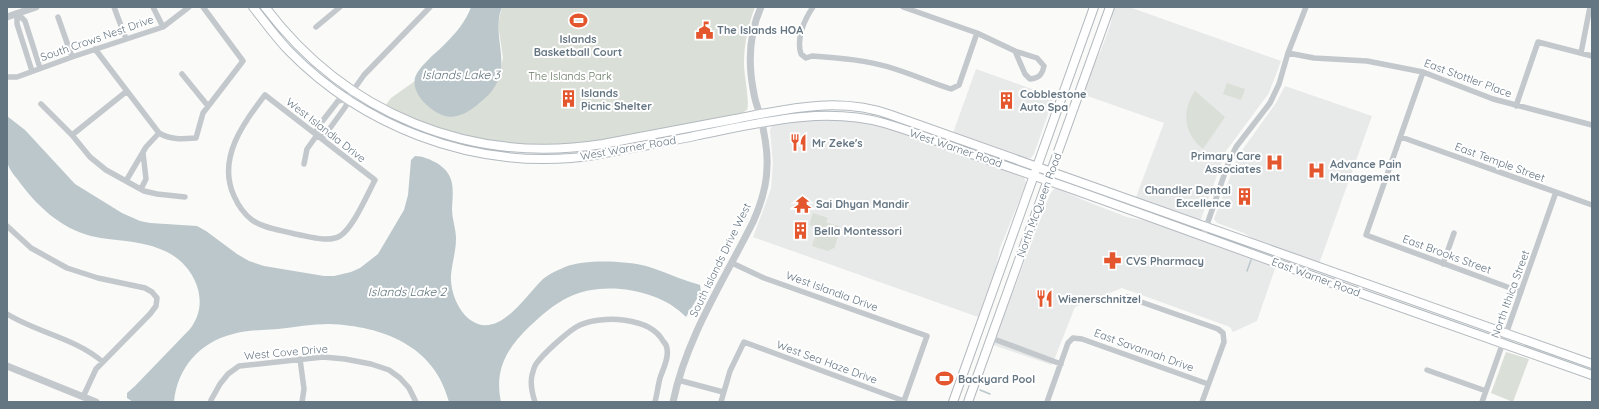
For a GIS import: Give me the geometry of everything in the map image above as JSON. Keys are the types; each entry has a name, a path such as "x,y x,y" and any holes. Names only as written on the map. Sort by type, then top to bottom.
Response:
{"main road":[{"name":"West Warner Road","path":"253,7 292,54 323,82 347,99 371,114 423,138 477,153 513,158 544,159 580,157 761,123 806,116 825,115 856,117 888,125 1041,178"},
{"name":"West Warner Road","path":"265,7 304,53 353,91 400,118 440,133 479,143 526,149 574,148 797,107 824,104 868,109 891,115 1044,169"},
{"path":"1095,7 1109,9"},
{"name":"North McQueen Road","path":"968,402 1017,267 1041,178 1095,7"},
{"name":"North McQueen Road","path":"953,402 1004,258 1041,178 1109,9"},
{"path":"888,125 891,115"},
{"name":"East Warner Road","path":"1044,169 1592,364"},
{"name":"East Warner Road","path":"1041,178 1592,375"},
{"path":"1004,258 1017,267"},
{"path":"1358,292 1368,289 1386,296 1395,294"},
{"path":"978,334 991,338"}],"street":[{"path":"7,16 36,7"},
{"path":"114,7 126,39"},
{"path":"153,7 163,27"},
{"name":"South Crows Nest Drive","path":"7,77 17,77 95,49 163,27 189,7"},
{"path":"95,49 159,133 168,138 196,138 203,113 243,61 204,7"},
{"path":"316,27 340,7"},
{"path":"317,135 325,135 346,106 347,99 364,76 430,7"},
{"name":"South Islands Drive West","path":"673,402 678,380 692,342 753,222 760,205 766,183 768,165 760,114 754,95 750,73 752,36 761,7"},
{"path":"813,7 801,34 799,44 801,54 806,58 812,56 851,59 872,63 951,89 959,85 961,81 977,33"},
{"path":"903,7 977,33 1015,51 1037,58 1044,66 1042,74 1037,78 1030,79 1025,74 1015,51"},
{"path":"1203,236 1236,147 1270,102 1279,84 1288,53 1306,7"},
{"path":"1581,53 1590,7"},
{"path":"17,13 25,21 40,68"},
{"path":"17,13 18,24 32,71"},
{"path":"58,17 72,57"},
{"path":"1516,106 1538,42 1592,56"},
{"name":"East Stottler Place","path":"1288,53 1314,58 1367,61 1423,72 1493,99 1592,125"},
{"path":"1401,137 1423,72"},
{"path":"182,74 208,106"},
{"path":"72,135 127,91"},
{"name":"West Islandia Drive","path":"265,95 317,135 375,180 347,231 338,237 327,239 271,228 253,221 239,206 232,190 228,170 231,153 243,126 265,95"},
{"path":"304,164 307,149 317,135 317,128 338,101 347,99"},
{"path":"41,104 72,135 90,157 106,170 141,189 157,194 185,197"},
{"path":"126,181 143,152 159,133"},
{"name":"East Temple Street","path":"1401,137 1592,206"},
{"name":"East Brooks Street","path":"1401,137 1366,235 1521,292"},
{"path":"141,189 146,179 143,152"},
{"name":"North Ithica Street","path":"1482,402 1556,192"},
{"path":"7,226 31,248 67,268 98,278 145,288 152,292 157,298 156,306 150,314 96,369 83,397"},
{"path":"1443,264 1454,233"},
{"name":"West Islandia Drive","path":"732,263 764,278 928,336 904,401"},
{"path":"1127,297 1218,329 1223,333 1224,342 1202,402"},
{"path":"1176,314 1178,308"},
{"path":"7,314 22,323 82,346 103,362"},
{"path":"535,402 531,388 532,376 536,364 553,346 580,325 595,320 620,319 642,324 653,329 661,337 668,348 667,358 660,378 655,402"},
{"path":"991,338 1061,364 1046,402"},
{"name":"East Savannah Drive","path":"1061,364 1068,343 1073,338 1082,339 1208,384"},
{"name":"West Sea Haze Drive","path":"723,392 730,371 744,342 904,401"},
{"name":"West Cove Drive","path":"211,400 220,384 228,374 240,366 323,357 345,358 389,370 400,378 409,388 416,402"},
{"path":"300,360 304,389 302,402"},
{"path":"7,366 96,402"},
{"path":"1427,370 1486,391"},
{"path":"678,380 723,392 721,402"}],"shaded area":[{"path":"1113,7 1129,7 1281,61 1269,93 1226,151 1201,219 1197,220 1136,197 1164,123 1082,94 1111,23"},
{"path":"976,69 1054,97 1034,154 1031,158 1023,158 953,133"},
{"path":"1285,86 1372,116 1319,264 1256,241 1244,233 1217,223 1214,219 1238,156 1276,103"},
{"path":"834,118 875,125 893,130 1024,177 1026,184 1000,248 996,267 978,317 753,237 771,189 773,163 770,131 771,127 775,124 786,122"},
{"path":"1054,189 1058,189 1127,217 1147,221 1276,266 1257,321 1233,332 1230,327 1122,288 1075,307 1052,365 993,345 1050,194"}],"green space":[{"name":"The Islands Park","path":"502,7 755,7 748,28 745,49 744,64 748,101 747,110 742,113 607,140 546,145 499,142 453,132 385,106 391,98 415,81 415,86 419,94 433,110 499,78 503,58 498,24"},
{"path":"1227,83 1245,89 1241,100 1223,94"},
{"path":"1195,91 1225,117 1203,149 1192,136 1188,129 1187,122 1186,114 1188,106"},
{"path":"813,213 828,218 826,222 841,227 834,249 833,248 828,251 812,246 818,228 809,225"},
{"path":"1506,352 1529,359 1513,402 1491,393"}],"water":[{"name":"Islands Lake 3","path":"471,7 502,7 498,29 501,71 498,82 491,92 477,105 464,114 452,117 445,116 434,111 423,102 416,90 415,78 420,69 457,31"},
{"name":"Islands Lake 2","path":"7,116 25,130 75,184 122,213 140,221 150,223 197,226 249,261 264,266 324,276 334,276 351,272 360,268 378,254 404,210 408,195 411,160 415,156 423,157 435,162 447,171 453,188 452,213 456,239 451,275 453,293 458,305 465,315 480,325 490,325 500,321 510,314 545,277 574,264 616,262 646,266 700,285 701,292 686,317 675,307 662,300 647,294 614,288 583,292 558,303 530,326 509,351 504,360 499,379 501,402 449,402 442,383 432,366 419,353 404,343 369,329 329,324 250,331 221,338 210,343 192,358 180,378 174,402 133,402 127,398 127,393 190,329 197,318 200,306 196,282 190,272 171,254 152,246 135,242 91,236 69,227 41,207 13,174 7,161"}],"waterway":[{"path":"1247,271 1251,260"},
{"path":"980,390 990,394"}],"place":[{"name":"Islands Basketball Court","path":"578,21"},
{"name":"The Islands HOA","path":"704,30"},
{"name":"Islands Picnic Shelter","path":"568,99"},
{"name":"Cobblestone Auto Spa","path":"1007,100"},
{"name":"Mr Zeke's","path":"799,143"},
{"name":"Primary Care Associates","path":"1274,162"},
{"name":"Advance Pain Management","path":"1317,170"},
{"name":"Chandler Dental Excellence","path":"1244,196"},
{"name":"Sai Dhyan Mandir","path":"803,204"},
{"name":"Bella Montessori","path":"801,231"},
{"name":"CVS Pharmacy","path":"1113,261"},
{"name":"Wienerschnitzel","path":"1045,299"},
{"name":"Backyard Pool","path":"945,379"}]}
